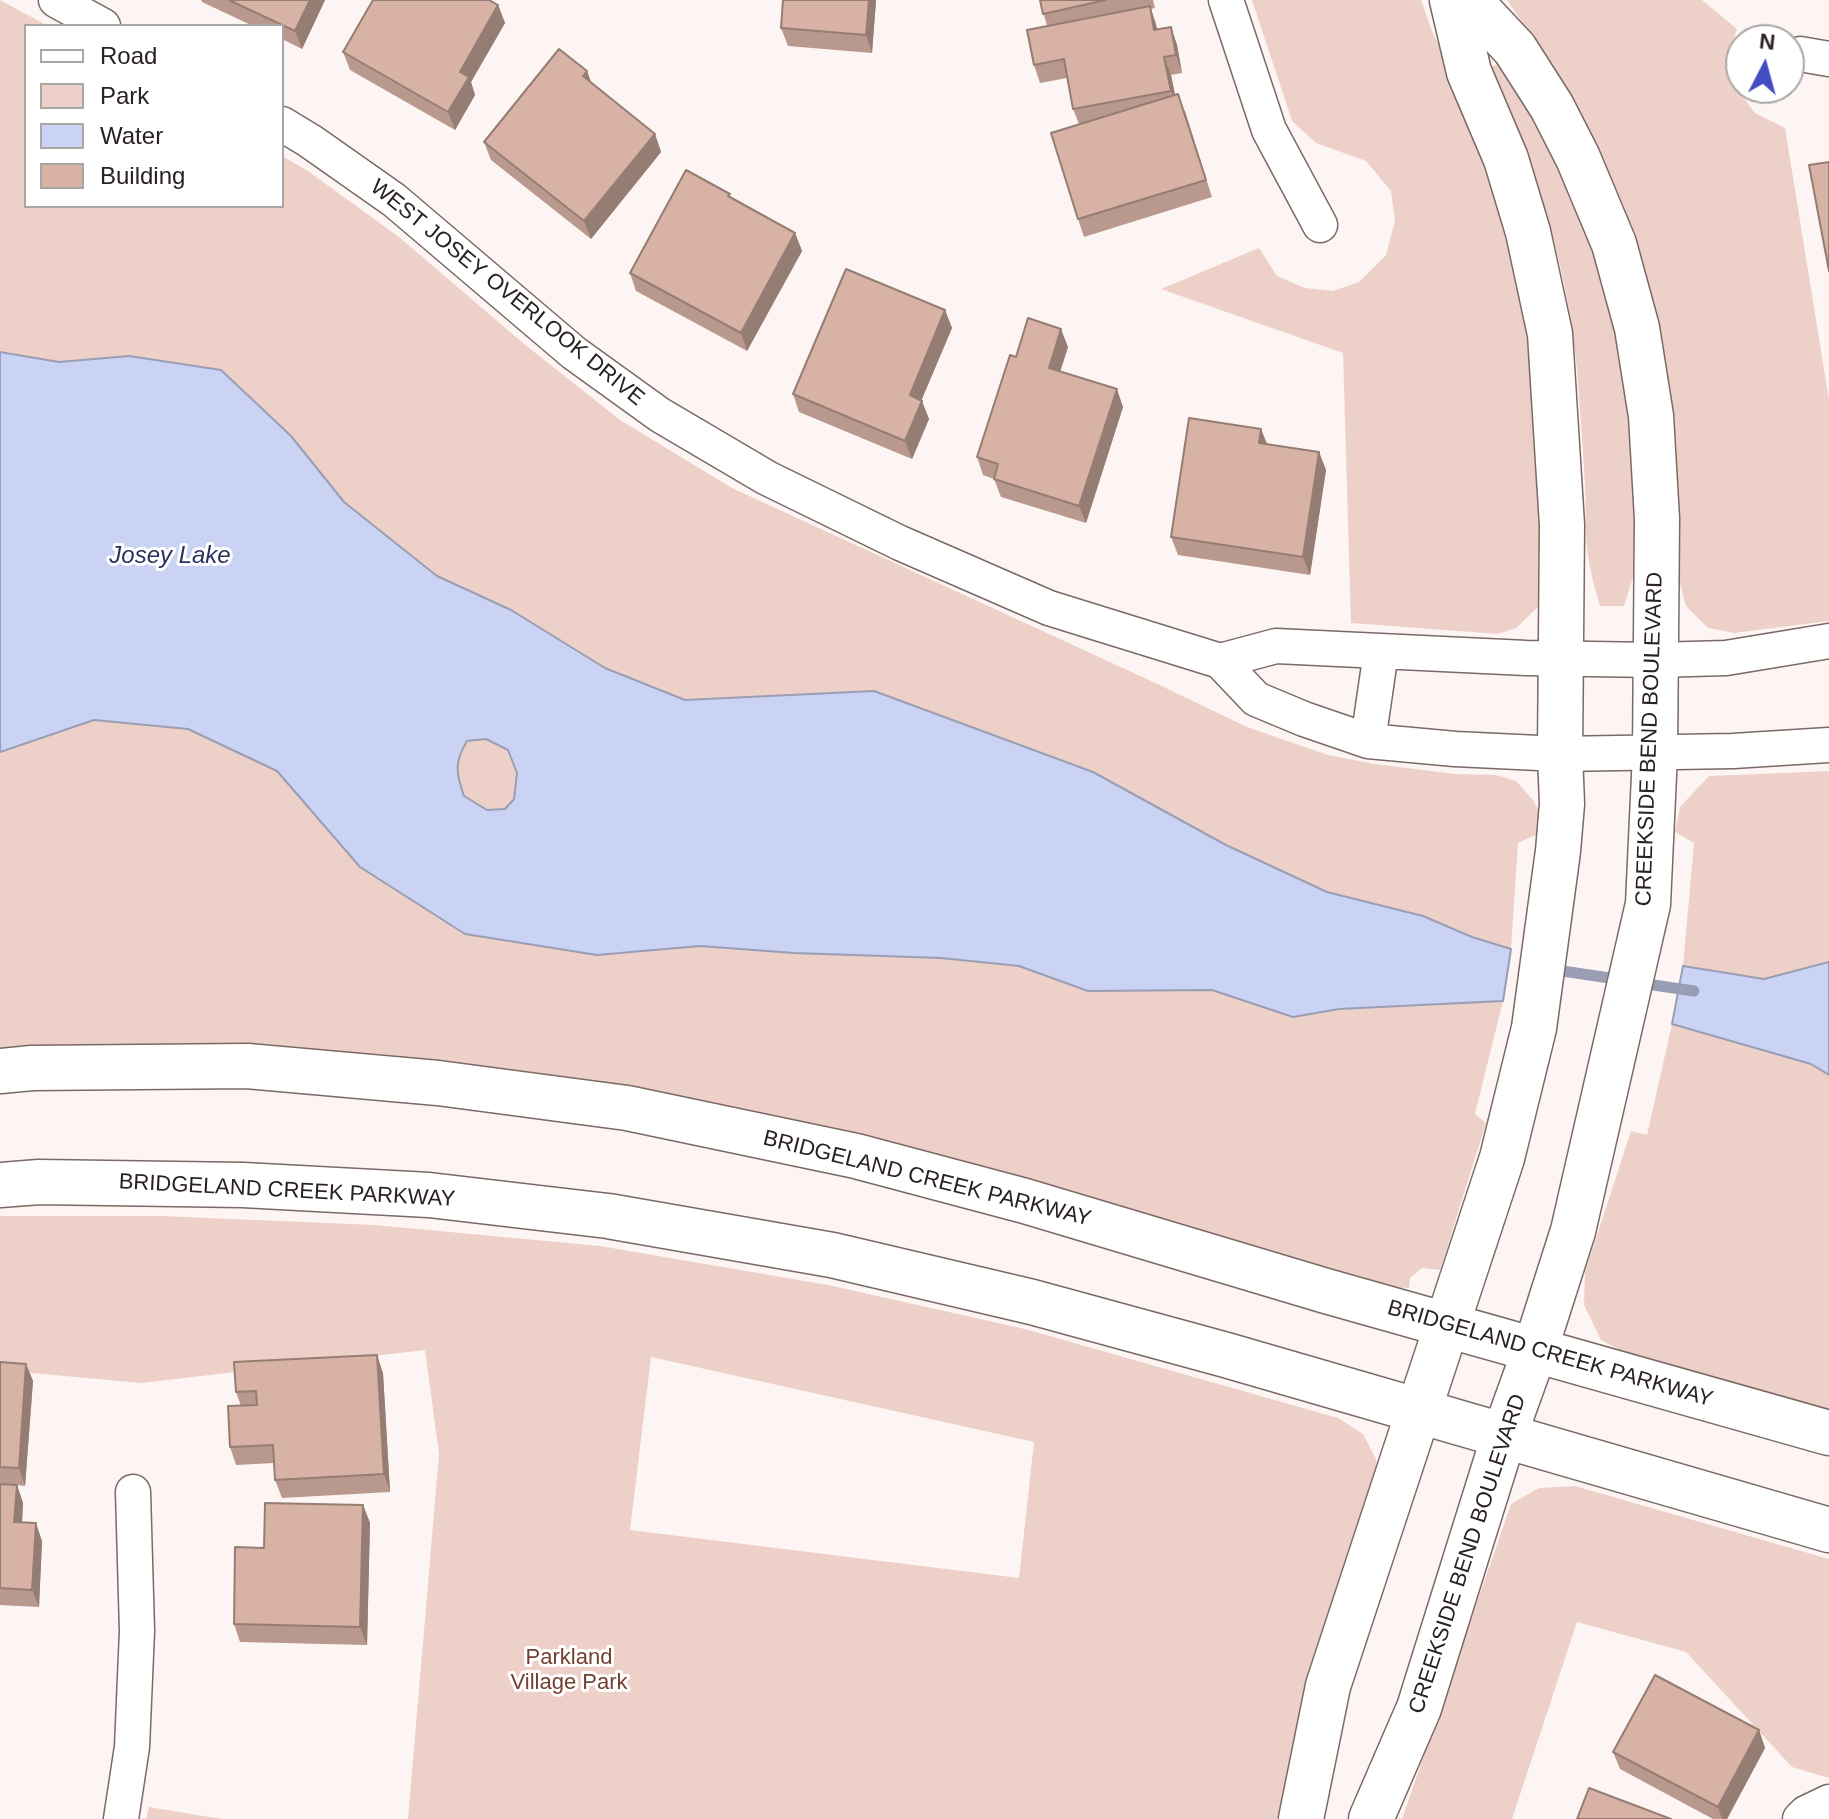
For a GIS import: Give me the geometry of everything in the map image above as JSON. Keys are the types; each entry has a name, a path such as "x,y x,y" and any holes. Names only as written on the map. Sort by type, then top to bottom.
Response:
{"street":[{"path":"56,0 99,24"},
{"path":"1226,0 1269,130 1320,225"},
{"path":"1301,1819 1328,1686 1502,1158 1534,1028 1562,804 1562,525 1550,334 1524,217 1506,159 1469,72 1452,0"},
{"name":"CREEKSIDE BEND BOULEVARD","path":"1371,1819 1419,1708 1504,1436 1573,1231 1648,904 1655,754 1657,519 1651,416 1637,328 1614,244 1578,158 1552,107 1515,49 1469,0"},
{"name":"WEST JOSEY OVERLOOK DRIVE","path":"284,125 394,200 574,353 660,415 767,478 900,543 1049,608 1220,661 1256,699 1304,719 1368,741 1455,749 1655,754 1829,745"},
{"path":"1220,661 1276,646 1560,659 1726,658 1829,641"},
{"path":"1368,741 1381,652"},
{"name":"BRIDGELAND CREEK PARKWAY","path":"0,1071 247,1066 438,1083 627,1108 856,1156 1025,1201 1829,1433"},
{"name":"BRIDGELAND CREEK PARKWAY","path":"0,1185 39,1182 243,1185 429,1195 608,1216 832,1255 1032,1302 1829,1530"},
{"path":"121,1819 132,1747 137,1631 133,1492"},
{"path":"1800,1819 1829,1802"}],"green space":[{"path":"0,0 44,24 24,24 24,208 284,208 284,157 399,237 523,343 620,420 732,488 1247,727 1328,755 1455,774 1496,775 1516,781 1541,814 1538,834 1518,843 1511,949 1472,937 1423,916 1327,892 874,691 685,700 605,668 511,610 437,576 344,502 291,436 129,356 59,362 0,351"},
{"path":"1252,0 1421,0 1467,107 1501,196 1537,361 1544,560 1539,606 1516,628 1498,634 1351,623 1343,353 1161,289 1259,248 1277,276 1305,288 1333,291 1359,282 1386,255 1395,221 1391,191 1366,161 1316,143 1292,121"},
{"path":"1507,0 1702,0 1731,24 1725,24 1725,104 1748,104 1755,113 1785,128 1829,400 1829,621 1734,633 1708,628 1686,606 1678,576 1676,441 1662,344 1625,209 1598,148 1560,79"},
{"path":"1504,61 1548,137 1605,272 1631,383 1641,542 1624,606 1600,606 1591,571 1577,371 1566,292 1535,177 1491,67"},
{"path":"94,720 188,729 277,771 360,867 597,955 700,946 941,958 1019,966 1088,991 1212,990 1293,1017 1339,1009 1503,1001 1475,1114 1486,1123 1440,1270 1422,1268 1410,1278 1409,1288 1381,1287 831,1134 0,1058 0,752"},
{"path":"486,739 508,750 514,766 517,788 505,809 487,810 464,796 459,780 458,761 467,740"},
{"path":"1829,771 1829,962 1764,979 1683,966 1694,843 1675,832 1680,807 1709,776"},
{"path":"1672,1024 1811,1064 1829,1075 1829,1414 1631,1356 1601,1340 1584,1305 1585,1272 1631,1131 1647,1135"},
{"name":"Parkland Village Park","path":"0,1216 161,1216 375,1225 600,1246 828,1285 1025,1329 1338,1418 1363,1434 1376,1459 1377,1485 1282,1819 408,1819 439,1454 425,1350 141,1383 0,1370","holes":["651,1357 1034,1442 1019,1578 630,1530"]},
{"path":"1575,1486 1829,1559 1829,1778 1792,1767 1686,1652 1577,1622 1512,1819 1402,1819 1511,1504 1539,1488"},
{"path":"149,1807 222,1819 146,1819"}],"water":[{"name":"Josey Lake","path":"0,352 59,362 129,356 221,370 291,436 344,502 437,576 511,610 605,668 685,700 874,691 1093,772 1226,845 1327,892 1423,916 1472,937 1511,949 1503,1001 1339,1009 1293,1017 1212,990 1088,991 1019,966 941,958 700,946 597,955 465,934 360,867 277,771 188,729 94,720 0,752","holes":["486,739 508,750 517,773 514,799 505,809 487,810 464,796 458,768 467,741"]},
{"path":"1829,962 1829,1075 1811,1064 1672,1024 1683,966 1764,979"}],"building":[{"path":"229,0 310,0 295,31"},
{"path":"373,0 489,0 498,5 460,72 469,77 448,112 343,52"},
{"path":"783,0 869,0 866,35 781,28"},
{"path":"1040,0 1106,0 1043,14"},
{"path":"1150,6 1154,30 1171,27 1176,55 1164,57 1171,91 1073,109 1064,59 1034,65 1027,30"},
{"path":"559,49 587,71 583,76 655,134 584,221 484,142"},
{"path":"1178,94 1206,180 1078,219 1051,133"},
{"path":"1829,162 1829,271 1809,165"},
{"path":"686,170 795,233 741,333 630,273"},
{"path":"846,269 945,310 910,395 922,401 905,441 793,394"},
{"path":"1028,318 1061,329 1049,368 1117,389 1079,506 994,479 998,464 977,457 1010,355 1016,357"},
{"path":"1189,418 1261,429 1259,443 1319,452 1303,557 1171,537"},
{"path":"377,1355 384,1474 275,1480 273,1445 230,1447 228,1406 257,1405 256,1391 236,1392 234,1362"},
{"path":"0,1362 26,1364 19,1468 0,1467"},
{"path":"0,1484 17,1485 14,1522 36,1523 32,1590 0,1588"},
{"path":"265,1503 363,1505 360,1627 234,1624 235,1547 264,1548"},
{"path":"1655,1675 1759,1730 1718,1807 1613,1752"},
{"path":"1589,1788 1671,1819 1577,1819"}],"waterway":[{"path":"1549,969 1623,980"},
{"path":"1640,983 1694,991"}]}
